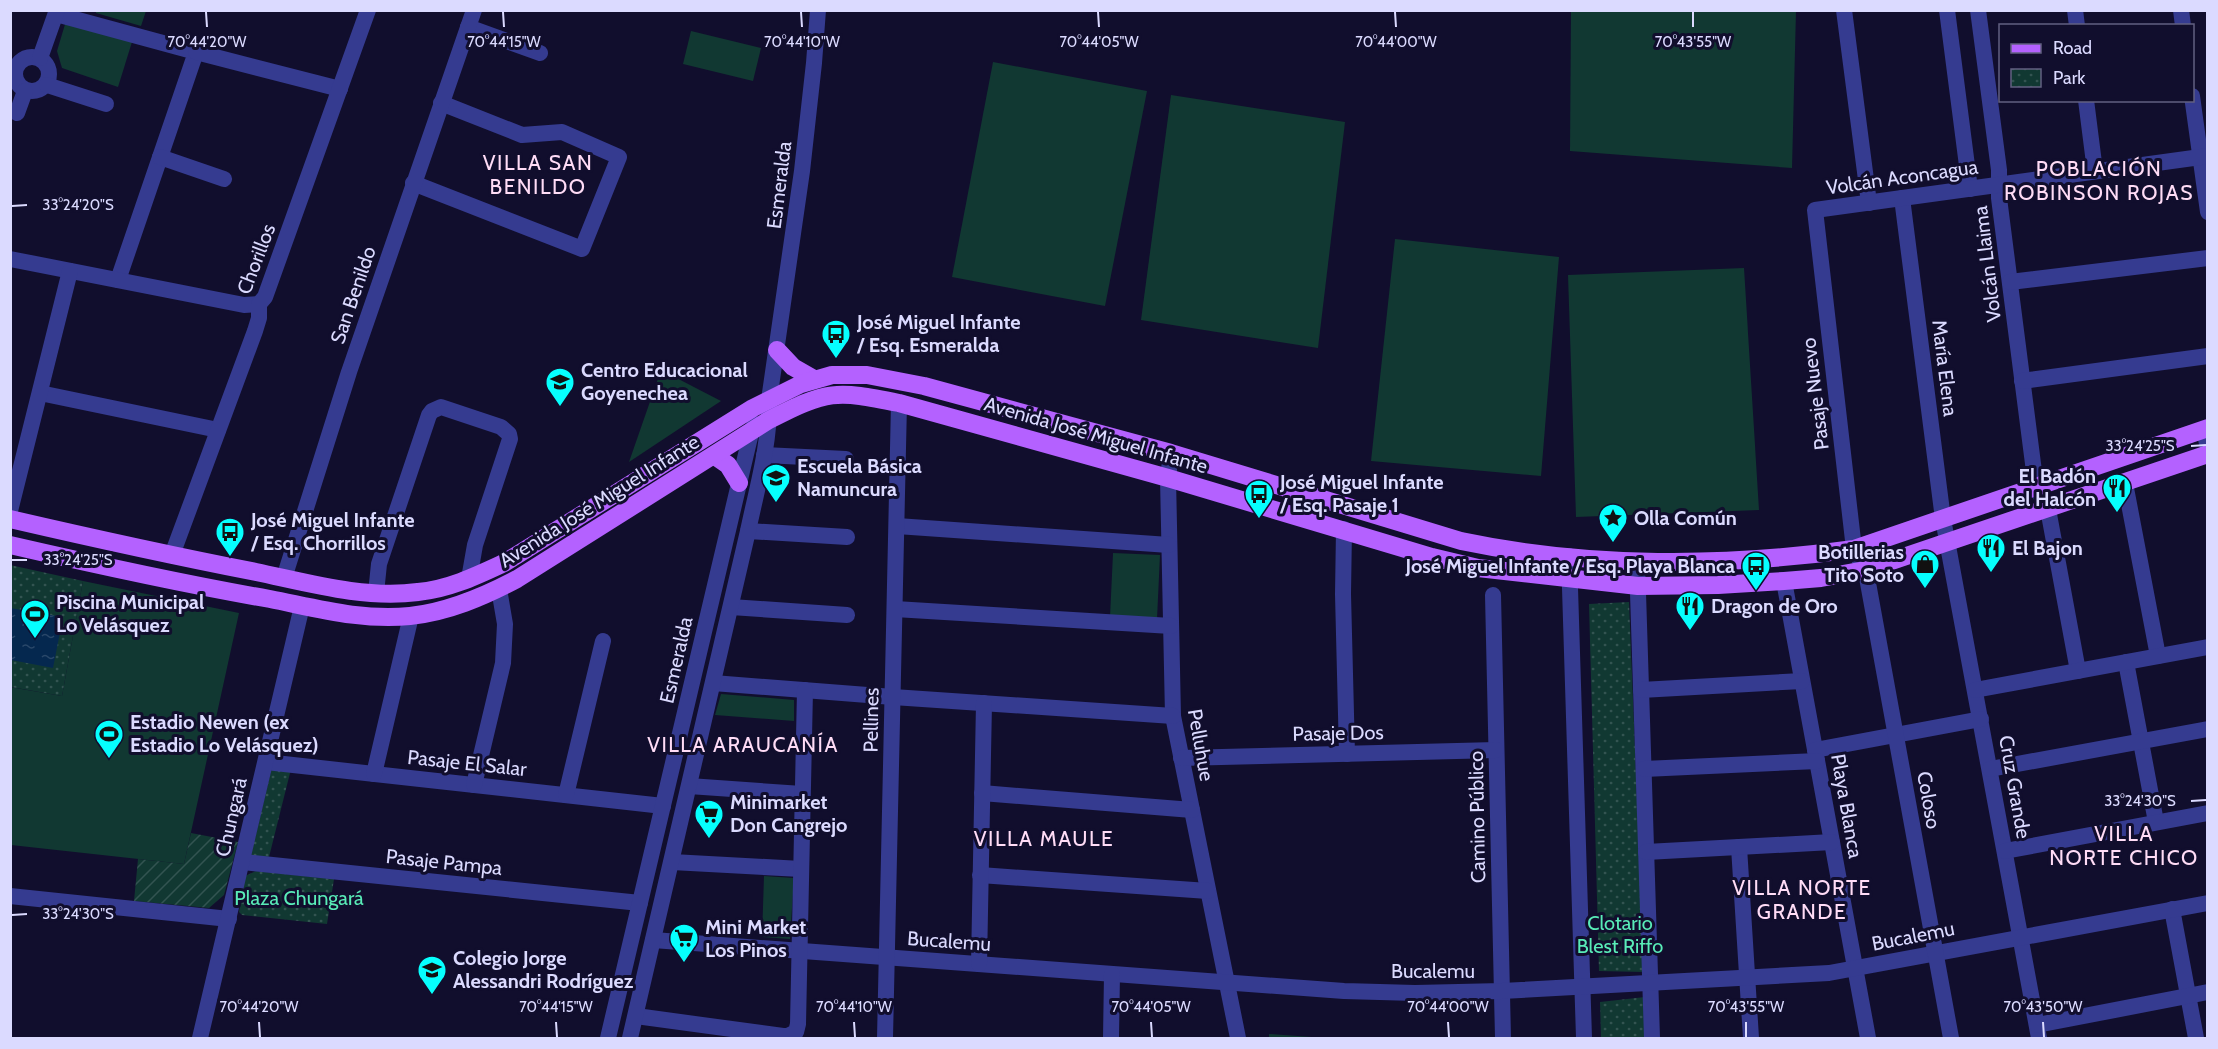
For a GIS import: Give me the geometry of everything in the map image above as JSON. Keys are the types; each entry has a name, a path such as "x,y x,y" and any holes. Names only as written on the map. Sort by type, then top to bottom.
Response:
{"main road":[{"path":"777,350 793,367 814,379"},
{"name":"Avenida José Miguel Infante","path":"10,519 344,590 376,594 435,590 469,579 504,562 769,400 814,379 849,374 924,386 1171,453 1461,542 1491,548 1637,561 1716,561 1798,556 1854,549 2036,487 2206,435"},
{"name":"Avenida José Miguel Infante","path":"10,545 166,580 355,615 411,616 444,610 499,589 545,563 769,420 812,399 826,395 857,394 899,403 1168,478 1455,563 1505,572 1638,586 1784,582 1865,570 2208,454"},
{"path":"715,456 728,465 739,483"}],"street":[{"name":"Chorillos","path":"172,555 257,324 259,304 265,297 368,10"},
{"name":"San Benildo","path":"284,578 349,372 474,10"},
{"name":"Esmeralda","path":"630,1038 731,607 764,455 769,420 769,400 802,171 818,10"},
{"path":"1844,10 1869,203"},
{"name":"Volcán Llaima","path":"1947,10 1970,189"},
{"name":"Volcán Llaima","path":"1978,10 2036,487 2048,509 2078,671"},
{"path":"40,58 56,12 196,52 340,89"},
{"path":"468,27 540,53"},
{"path":"118,280 196,52"},
{"path":"32,56 40,58 48,66 50,73 47,85 42,89 25,91 15,79 17,66 22,60 32,56"},
{"path":"47,85 106,104"},
{"path":"17,113 25,91"},
{"path":"2194,101 2204,156 2208,212"},
{"path":"2086,102 2095,171"},
{"path":"413,183 582,249 619,157 562,132 522,135 441,103"},
{"name":"Volcán Aconcagua","path":"1815,210 2204,156"},
{"path":"160,157 224,179"},
{"name":"María Elena","path":"1902,198 1948,543"},
{"name":"Pasaje Nuevo","path":"1815,210 1854,549 1865,570"},
{"path":"2010,282 2208,258"},
{"path":"10,259 244,305 259,304"},
{"path":"10,511 70,271"},
{"path":"2022,381 2208,356"},
{"path":"40,393 219,430"},
{"name":"Esmeralda","path":"608,1038 750,433 769,400"},
{"name":"Pellines","path":"885,1038 899,403"},
{"path":"376,594 377,571 382,555 429,415 436,408 446,407 501,427 509,434 509,444 475,545 469,579"},
{"name":"Pelluhue","path":"1171,453 1168,478 1173,716 1238,1038"},
{"path":"764,455 846,459"},
{"path":"2125,483 2158,656"},
{"path":"897,526 1169,544"},
{"path":"1344,530 1343,594 1347,754"},
{"path":"748,531 847,537"},
{"name":"Cruz Grande","path":"1948,543 2038,1031"},
{"path":"1569,556 1584,1038"},
{"path":"1637,561 1652,1038"},
{"name":"Coloso","path":"1865,570 1951,1038"},
{"name":"Playa Blanca","path":"1784,582 1868,1038"},
{"path":"474,785 504,655 505,624 499,589"},
{"name":"Camino Público","path":"1493,596 1503,1038"},
{"name":"Chungará","path":"200,1038 302,606"},
{"path":"731,607 846,615"},
{"path":"895,609 1171,626"},
{"path":"374,774 411,616"},
{"path":"566,795 603,641"},
{"path":"1975,690 2208,647"},
{"path":"2126,662 2156,822"},
{"path":"1641,690 1802,681"},
{"path":"713,682 1173,716"},
{"path":"636,1016 783,1036 793,1034 798,1024 805,690"},
{"path":"979,964 984,703"},
{"path":"1644,769 1816,755 1896,735 1981,719"},
{"path":"1990,770 2208,729"},
{"name":"Pasaje Dos","path":"1181,758 1496,750"},
{"name":"Pasaje El Salar","path":"266,762 663,806"},
{"path":"689,786 802,794"},
{"path":"982,793 1192,810"},
{"path":"2005,851 2208,813"},
{"path":"1646,852 1832,842"},
{"path":"1739,847 1751,1038"},
{"name":"Pasaje Pampa","path":"243,862 640,903"},
{"path":"672,862 801,868"},
{"path":"981,876 1208,891"},
{"path":"10,896 229,919"},
{"name":"Bucalemu","path":"653,940 1382,993 1502,991 1813,974 2208,903"},
{"path":"2172,909 2196,1038"},
{"path":"1111,1038 1112,974"},
{"path":"2038,1031 2208,992"}],"green space":[{"path":"96,10 146,11 141,26 96,13"},
{"path":"1571,11 1796,11 1792,168 1570,151"},
{"path":"66,21 132,42 118,87 62,68 57,51"},
{"path":"691,31 761,48 753,81 683,64"},
{"path":"993,62 1147,91 1105,306 952,277"},
{"path":"1171,95 1345,122 1318,348 1141,320"},
{"path":"1395,239 1559,257 1541,476 1371,461"},
{"path":"1744,268 1759,510 1576,517 1568,275"},
{"path":"661,370 721,401 629,462"},
{"path":"1113,553 1160,555 1157,619 1110,617"},
{"name":"Piscina Municipal Lo Velásquez","path":"10,565 83,581 62,696 11,687"},
{"name":"Estadio Newen (ex Estadio Lo Velásquez)","path":"83,581 239,613 184,864 11,845 10,687 62,696"},
{"name":"Clotario Blest Riffo","path":"1629,602 1644,972 1599,971 1589,604"},
{"path":"721,694 794,700 794,721 715,715"},
{"path":"276,767 291,769 268,861 250,859 271,771"},
{"path":"191,833 238,842 224,895 209,908 134,901 138,859 184,864"},
{"name":"Plaza Chungará","path":"256,871 334,879 327,924 242,915 239,912 245,876"},
{"path":"764,876 794,878 790,939 762,937"},
{"name":"Clotario Blest Riffo","path":"1645,997 1646,1038 1601,1038 1600,1002"},
{"path":"1269,1034 1326,1038 1269,1038"}],"water":[{"name":"Piscina Municipal Lo Velásquez","path":"10,608 63,617 53,668 11,660"}],"place":[{"name":"José Miguel Infante / Esq. Esmeralda","path":"836,360"},
{"name":"Centro Educacional Goyenechea","path":"560,408"},
{"name":"Escuela Básica Namuncura","path":"776,504"},
{"name":"El Badón del Halcón","path":"2117,514"},
{"name":"José Miguel Infante / Esq. Pasaje 1","path":"1259,520"},
{"name":"Olla Común","path":"1613,544"},
{"name":"José Miguel Infante / Esq. Chorrillos","path":"230,558"},
{"name":"El Bajon","path":"1991,574"},
{"name":"Botillerias Tito Soto","path":"1925,590"},
{"name":"José Miguel Infante / Esq. Playa Blanca","path":"1756,592"},
{"name":"Dragon de Oro","path":"1690,632"},
{"name":"Piscina Municipal Lo Velásquez","path":"35,640"},
{"name":"Estadio Newen (ex Estadio Lo Velásquez)","path":"109,760"},
{"name":"Minimarket Don Cangrejo","path":"709,840"},
{"name":"Mini Market Los Pinos","path":"684,964"},
{"name":"Colegio Jorge Alessandri Rodríguez","path":"432,996"}],"district":[{"name":"VILLA SAN BENILDO","path":"538,174"},
{"name":"POBLACIÓN ROBINSON ROJAS","path":"2099,180"},
{"name":"VILLA ARAUCANÍA","path":"743,744"},
{"name":"VILLA MAULE","path":"1044,838"},
{"name":"VILLA NORTE CHICO","path":"2124,845"},
{"name":"VILLA NORTE GRANDE","path":"1802,899"}]}
